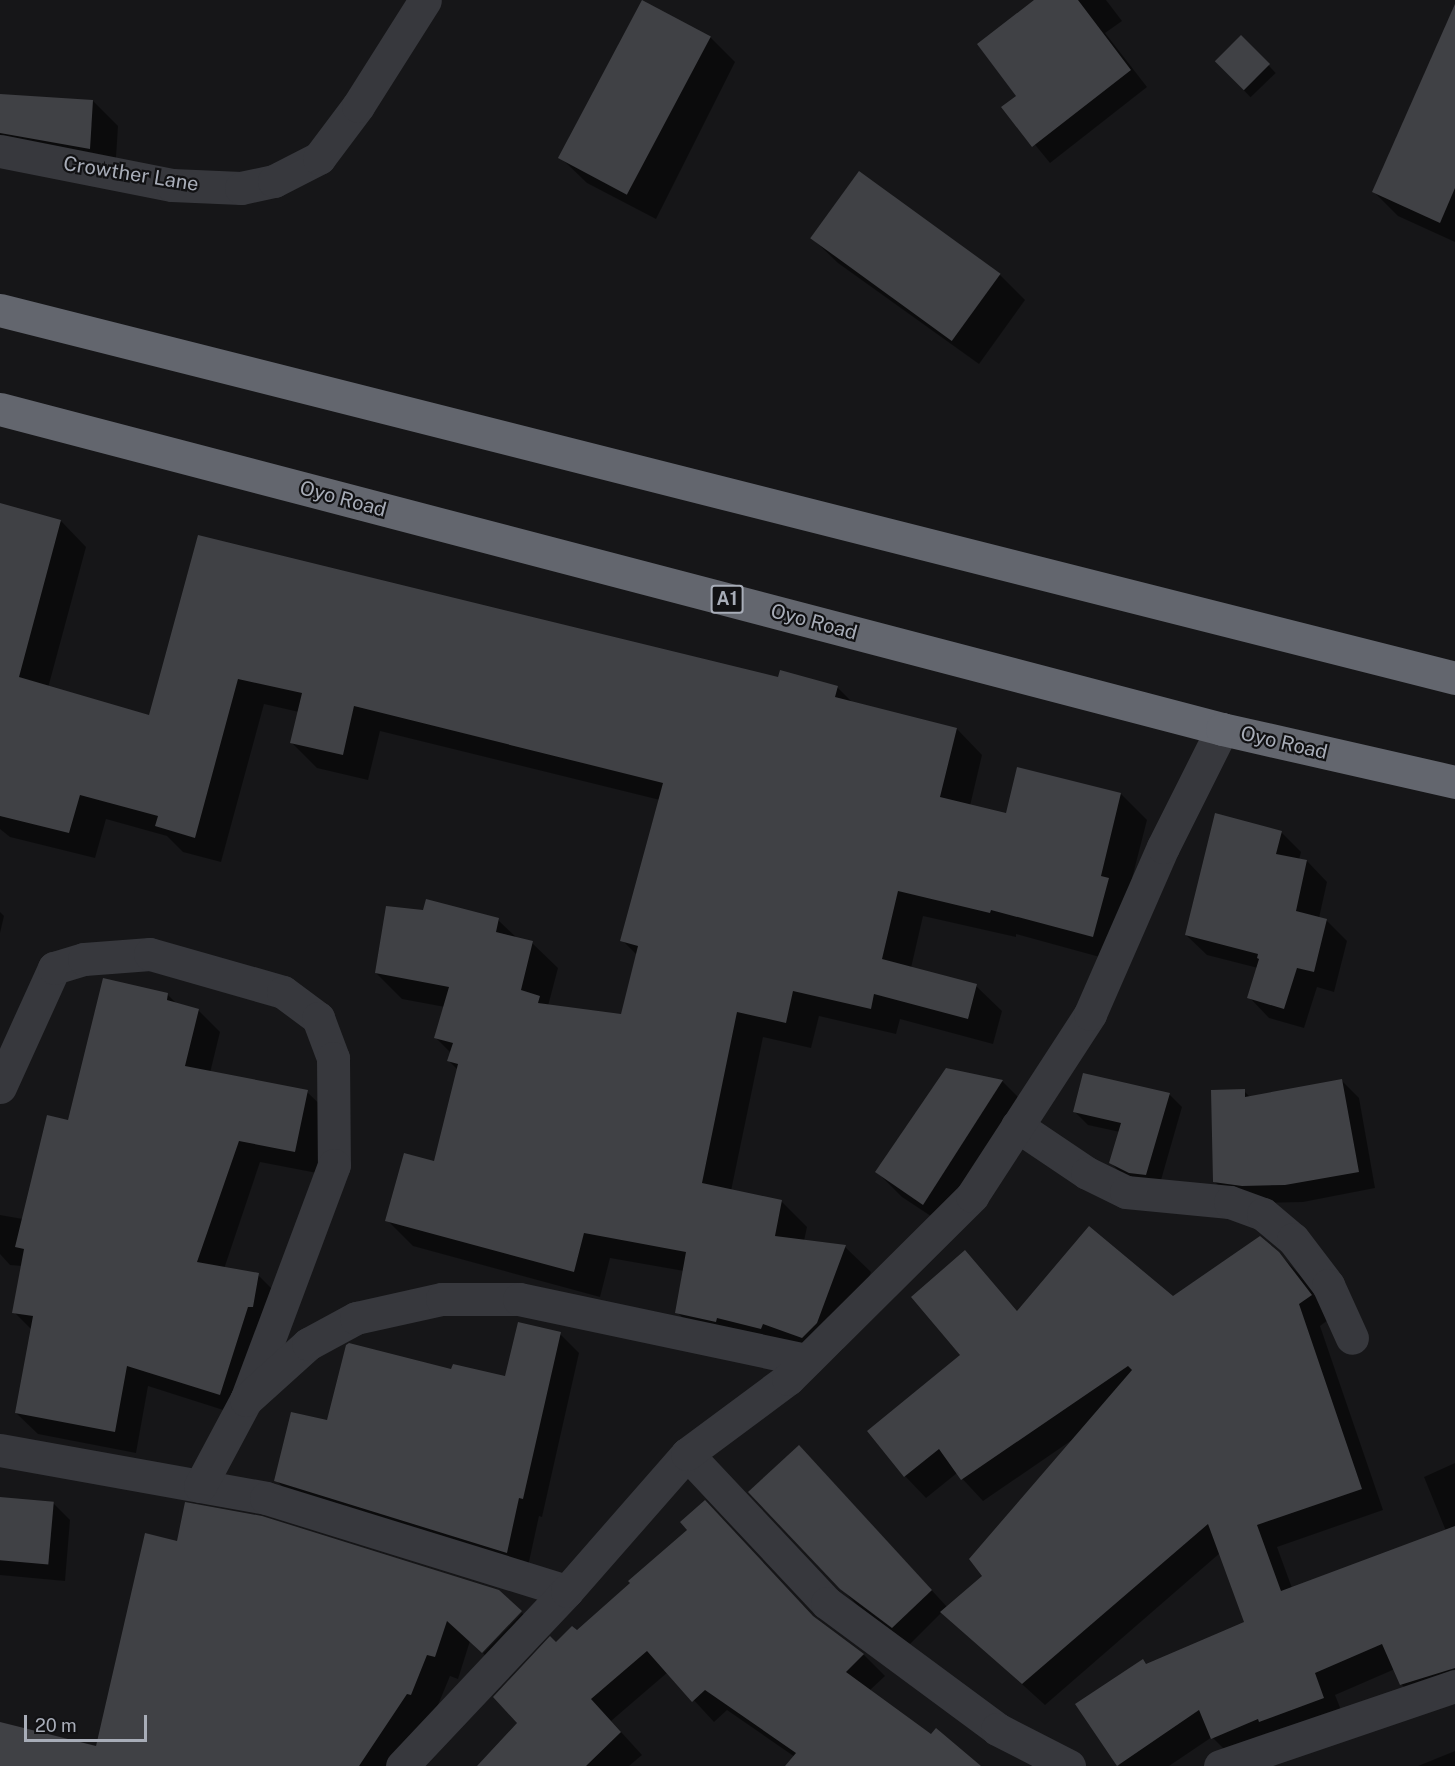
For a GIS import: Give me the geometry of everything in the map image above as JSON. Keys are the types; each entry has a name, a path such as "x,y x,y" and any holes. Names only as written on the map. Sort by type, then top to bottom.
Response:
{"highway":[{"path":"0,310 1455,678"},
{"name":"Oyo Road","path":"0,409 1222,729 1455,782"}],"street":[{"name":"Crowther Lane","path":"0,151 172,184 241,188 274,181 319,158 358,106 424,0"},
{"path":"402,1766 567,1591 687,1454 788,1379 972,1196 1090,1014 1163,847 1222,729"},
{"path":"0,1087 54,968 84,959 150,954 283,992 318,1018 333,1058 334,1165 246,1400 200,1486"},
{"path":"1017,1126 1087,1173 1126,1192 1230,1202 1263,1214 1293,1239 1328,1285 1352,1338"},
{"path":"246,1400 308,1344 356,1318 442,1299 519,1299 807,1360"},
{"path":"0,1450 266,1498 567,1591"},
{"path":"687,1454 827,1603 997,1730 1069,1766"},
{"path":"1220,1766 1455,1686"}],"building":[{"path":"642,0 711,37 627,195 558,158"},
{"path":"1034,0 1078,0 1131,70 1032,147 1001,107 1016,96 977,44"},
{"path":"1455,4 1455,188 1440,223 1372,192"},
{"path":"1241,35 1270,64 1244,90 1215,61"},
{"path":"0,94 93,100 90,149 0,133"},
{"path":"859,171 1001,274 952,341 810,238"},
{"path":"0,503 61,520 19,677 149,715 198,535 778,677 780,670 838,686 835,697 957,728 940,797 1006,813 1017,767 1121,793 1101,876 1109,878 1093,937 991,910 990,913 898,891 882,959 977,984 968,1019 874,994 871,1009 793,991 786,1023 737,1012 702,1183 782,1200 775,1236 846,1245 817,1323 802,1338 763,1324 761,1329 717,1318 716,1322 675,1313 686,1252 584,1233 574,1272 385,1221 404,1153 434,1161 458,1064 447,1061 453,1043 434,1038 449,987 375,973 386,906 423,910 426,899 499,918 496,932 533,941 521,990 540,996 538,1003 621,1014 638,946 620,941 663,783 354,706 343,755 290,743 302,693 238,679 195,838 155,826 158,816 80,795 69,833 0,816"},
{"path":"1215,813 1282,831 1276,854 1307,860 1296,911 1327,919 1314,972 1297,968 1284,1009 1247,998 1259,959 1258,954 1185,935"},
{"path":"103,978 168,993 167,1000 199,1009 185,1066 308,1090 295,1152 239,1141 197,1262 259,1273 253,1307 248,1307 220,1395 127,1366 115,1432 15,1413 33,1316 12,1313 24,1249 15,1247 47,1115 68,1120"},
{"path":"946,1068 1003,1080 923,1205 875,1172"},
{"path":"1083,1073 1170,1093 1146,1175 1129,1173 1109,1163 1121,1123 1073,1112"},
{"path":"1342,1079 1359,1172 1285,1185 1242,1186 1213,1182 1211,1090 1245,1089 1245,1097"},
{"path":"1089,1226 1173,1296 1260,1236 1279,1252 1312,1295 1299,1304 1362,1489 1257,1525 1281,1591 1455,1526 1455,1668 1400,1685 1382,1644 1315,1673 1324,1698 1259,1722 1258,1719 1211,1739 1199,1710 1117,1766 1075,1704 1143,1659 1146,1664 1244,1622 1208,1524 1022,1684 940,1612 982,1576 969,1559 1132,1370 1128,1366 961,1480 939,1449 904,1477 867,1431 960,1355 911,1297 965,1250 1017,1311"},
{"path":"518,1322 561,1332 523,1499 519,1498 507,1553 274,1481 291,1412 327,1420 346,1345 349,1343 451,1369 453,1364 505,1376"},
{"path":"799,1445 932,1590 892,1628 840,1589 748,1492"},
{"path":"0,1497 54,1502 48,1564 0,1560"},
{"path":"705,1500 813,1616 864,1654 846,1672 931,1734 936,1728 981,1766 785,1766 796,1753 705,1690 692,1702 647,1651 591,1699 621,1732 586,1766 477,1766 517,1723 493,1697 550,1636 556,1642 572,1626 577,1630 630,1583 628,1581 687,1530 680,1522"},
{"path":"185,1502 262,1516 499,1590 522,1611 482,1653 447,1621 435,1657 427,1655 411,1695 407,1694 359,1766 0,1766 0,1722 96,1746 145,1533 177,1541"}]}
